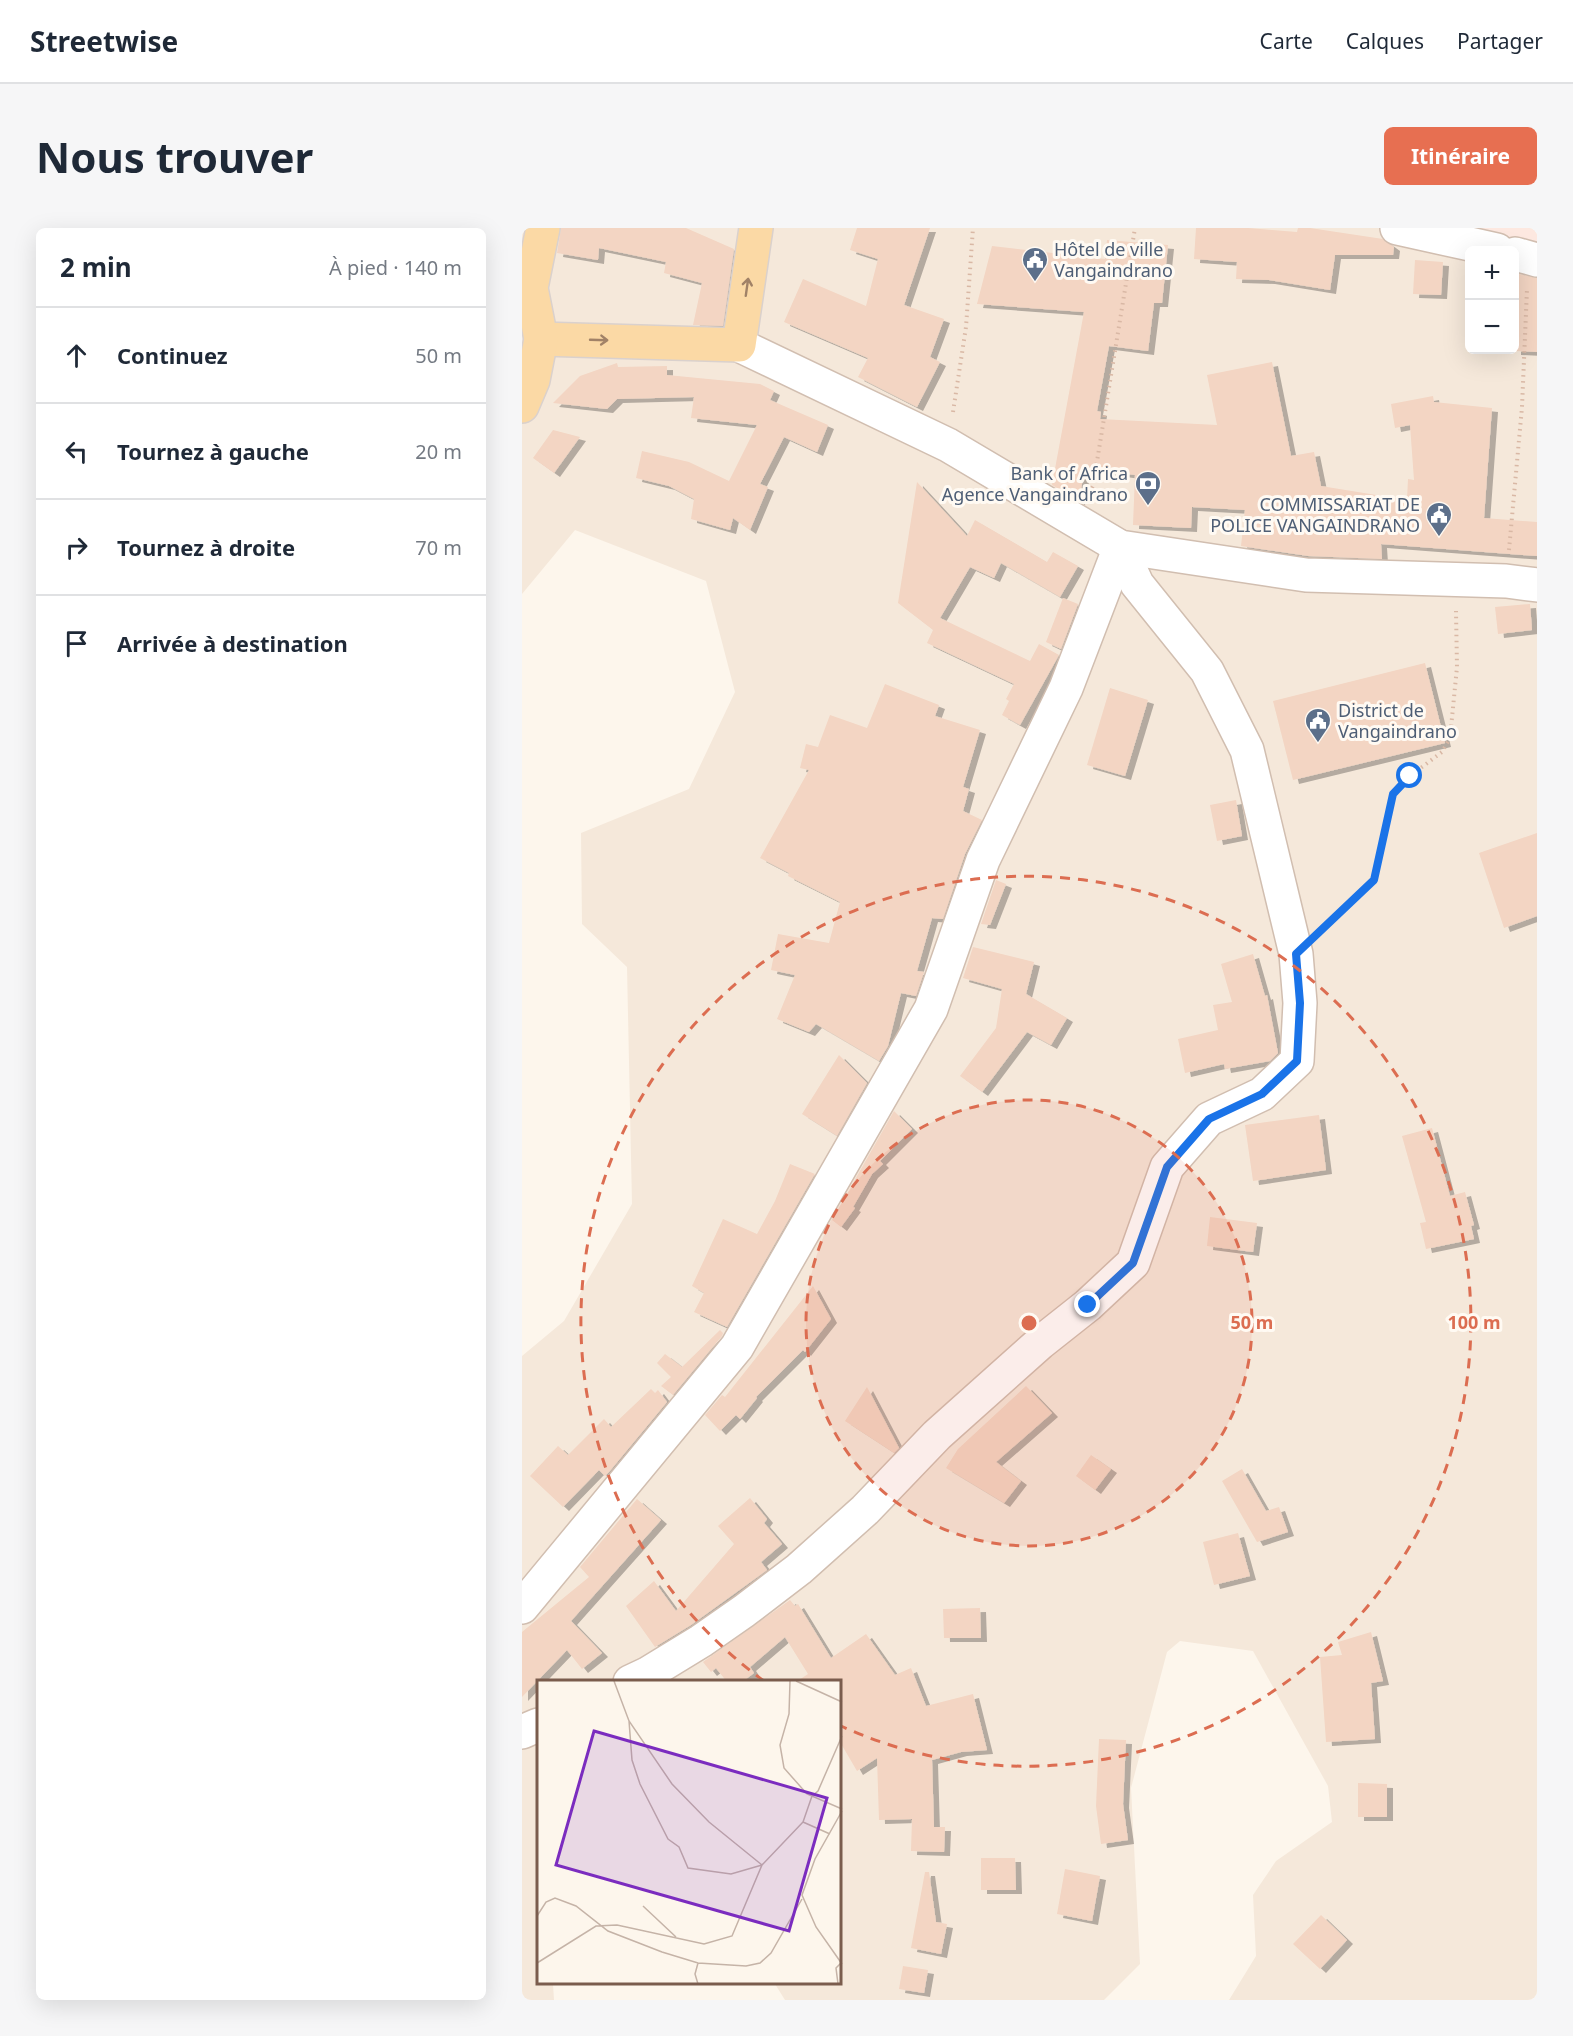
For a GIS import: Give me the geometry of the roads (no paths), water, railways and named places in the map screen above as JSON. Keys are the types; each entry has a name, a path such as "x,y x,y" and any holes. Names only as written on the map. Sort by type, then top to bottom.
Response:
{"main road":[{"path":"522,406 533,380 531,288 543,228"},
{"path":"531,333 739,345 756,228"}],"street":[{"path":"1397,228 1479,246"},
{"path":"739,345 948,444 1120,547 1306,575 1522,583"},
{"path":"634,1680 701,1641 799,1569 865,1510 937,1436 1133,1263 1167,1167 1209,1119 1262,1094 1297,1061 1300,1003 1296,954 1247,750 1207,670 1137,584 1120,547"},
{"path":"522,1607 737,1347 931,1009 983,860 1066,688 1120,547"},
{"path":"522,1732 537,1725"}],"place":[{"name":"Hôtel de ville Vangaindrano","path":"1035,283"},
{"name":"Bank of Africa Agence Vangaindrano","path":"1148,507"},
{"name":"COMMISSARIAT DE POLICE VANGAINDRANO","path":"1439,538"},
{"name":"District de Vangaindrano","path":"1318,744"}]}
